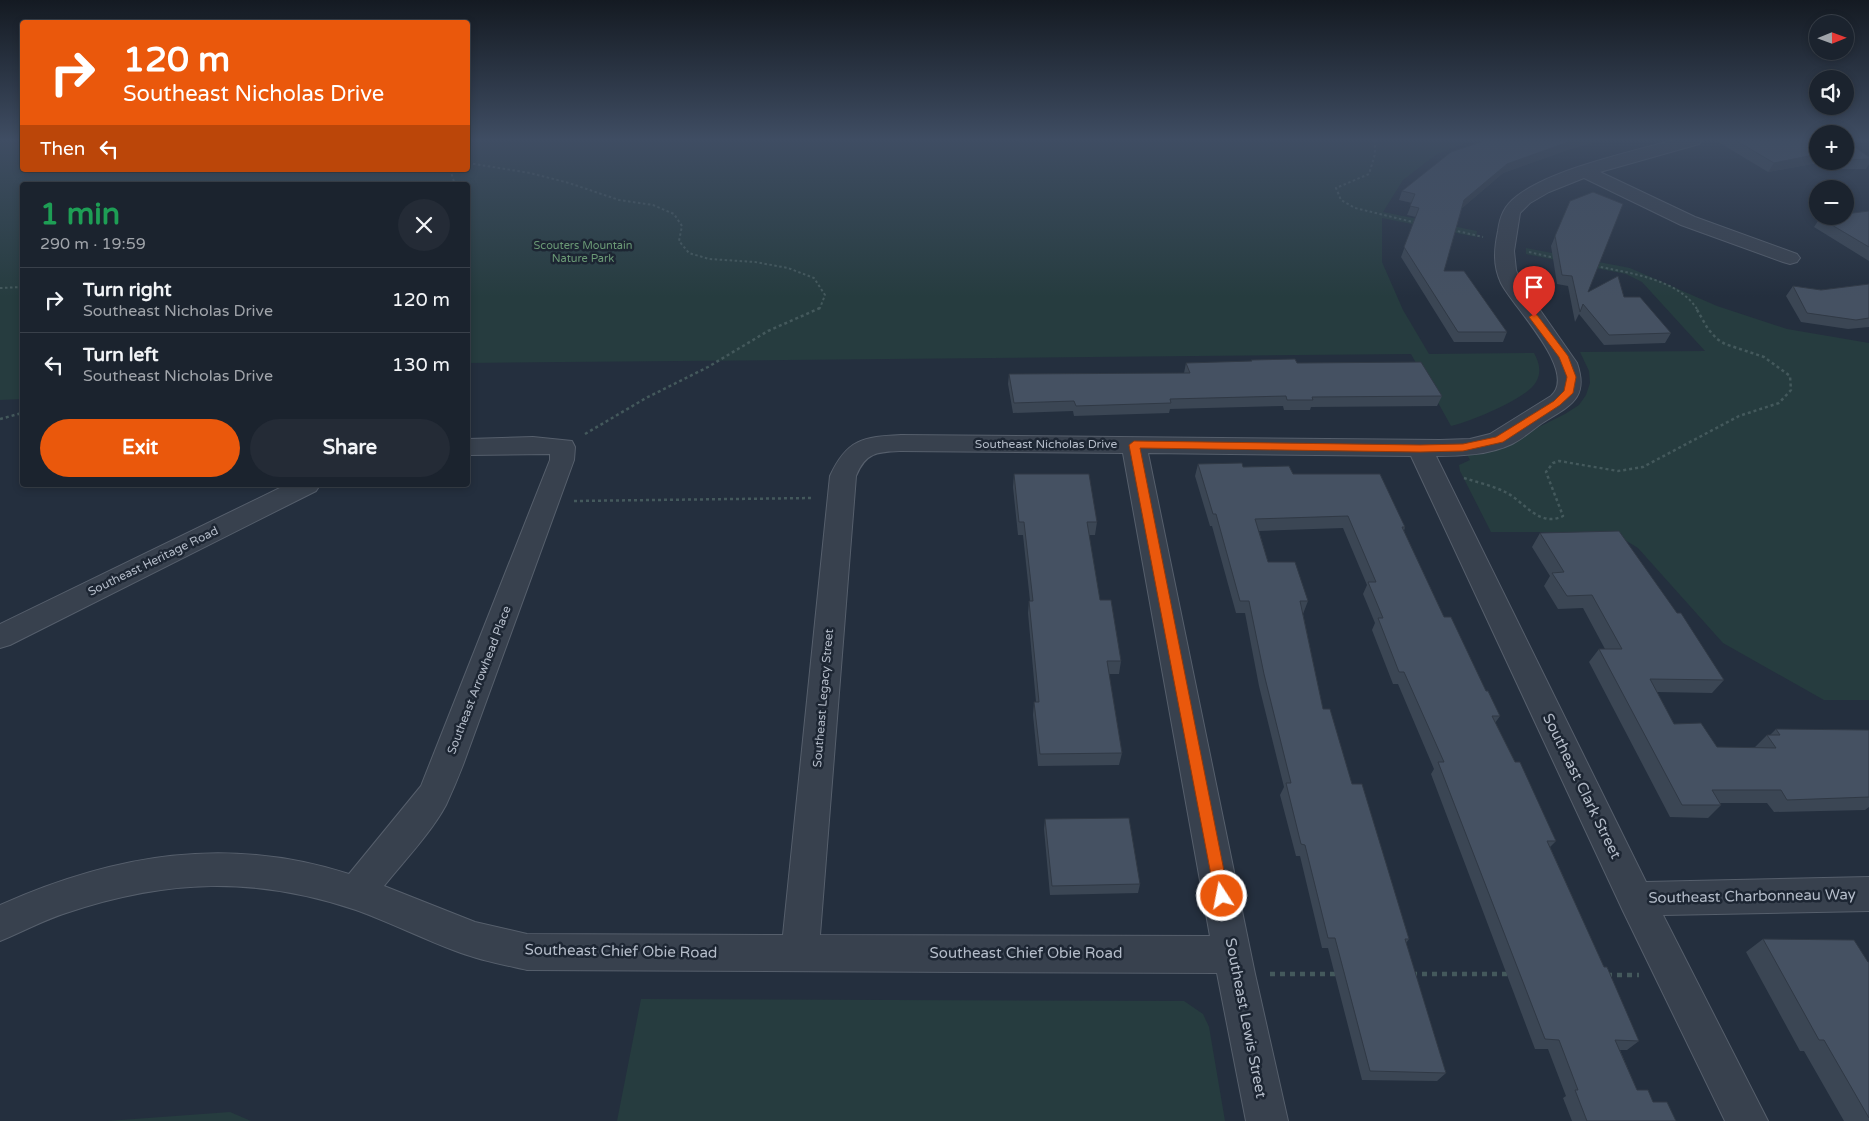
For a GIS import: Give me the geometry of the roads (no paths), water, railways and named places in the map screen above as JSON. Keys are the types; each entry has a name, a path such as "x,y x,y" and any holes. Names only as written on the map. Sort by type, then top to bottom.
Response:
{"street":[{"name":"Southeast Nicholas Drive","path":"860,449 881,444 901,443 1420,448 1463,447 1500,440 1557,403 1569,391 1571,377 1563,356 1524,304 1506,271 1504,244 1512,211 1535,192"},
{"path":"1628,192 1688,221 1790,258"},
{"name":"Southeast Arrowhead Place","path":"356,893 433,796 447,765 547,501 562,460 563,447 533,445 470,447"},
{"name":"Southeast Lewis Street","path":"1134,445 1267,1121"},
{"name":"Southeast Clark Street","path":"1420,448 1636,899 1747,1121"},
{"name":"Southeast Legacy Street","path":"800,953 843,476 849,461 860,449"},
{"name":"Southeast Heritage Road","path":"0,637 302,487"},
{"name":"Southeast Chief Obie Road","path":"0,923 27,910 83,890 187,870 230,869 279,873 356,893 476,940 527,952 800,953 1235,964"},
{"name":"Southeast Charbonneau Way","path":"1636,899 1869,894"}],"park label":[{"name":"Scouters Mountain Nature Park","path":"583,251"}]}
